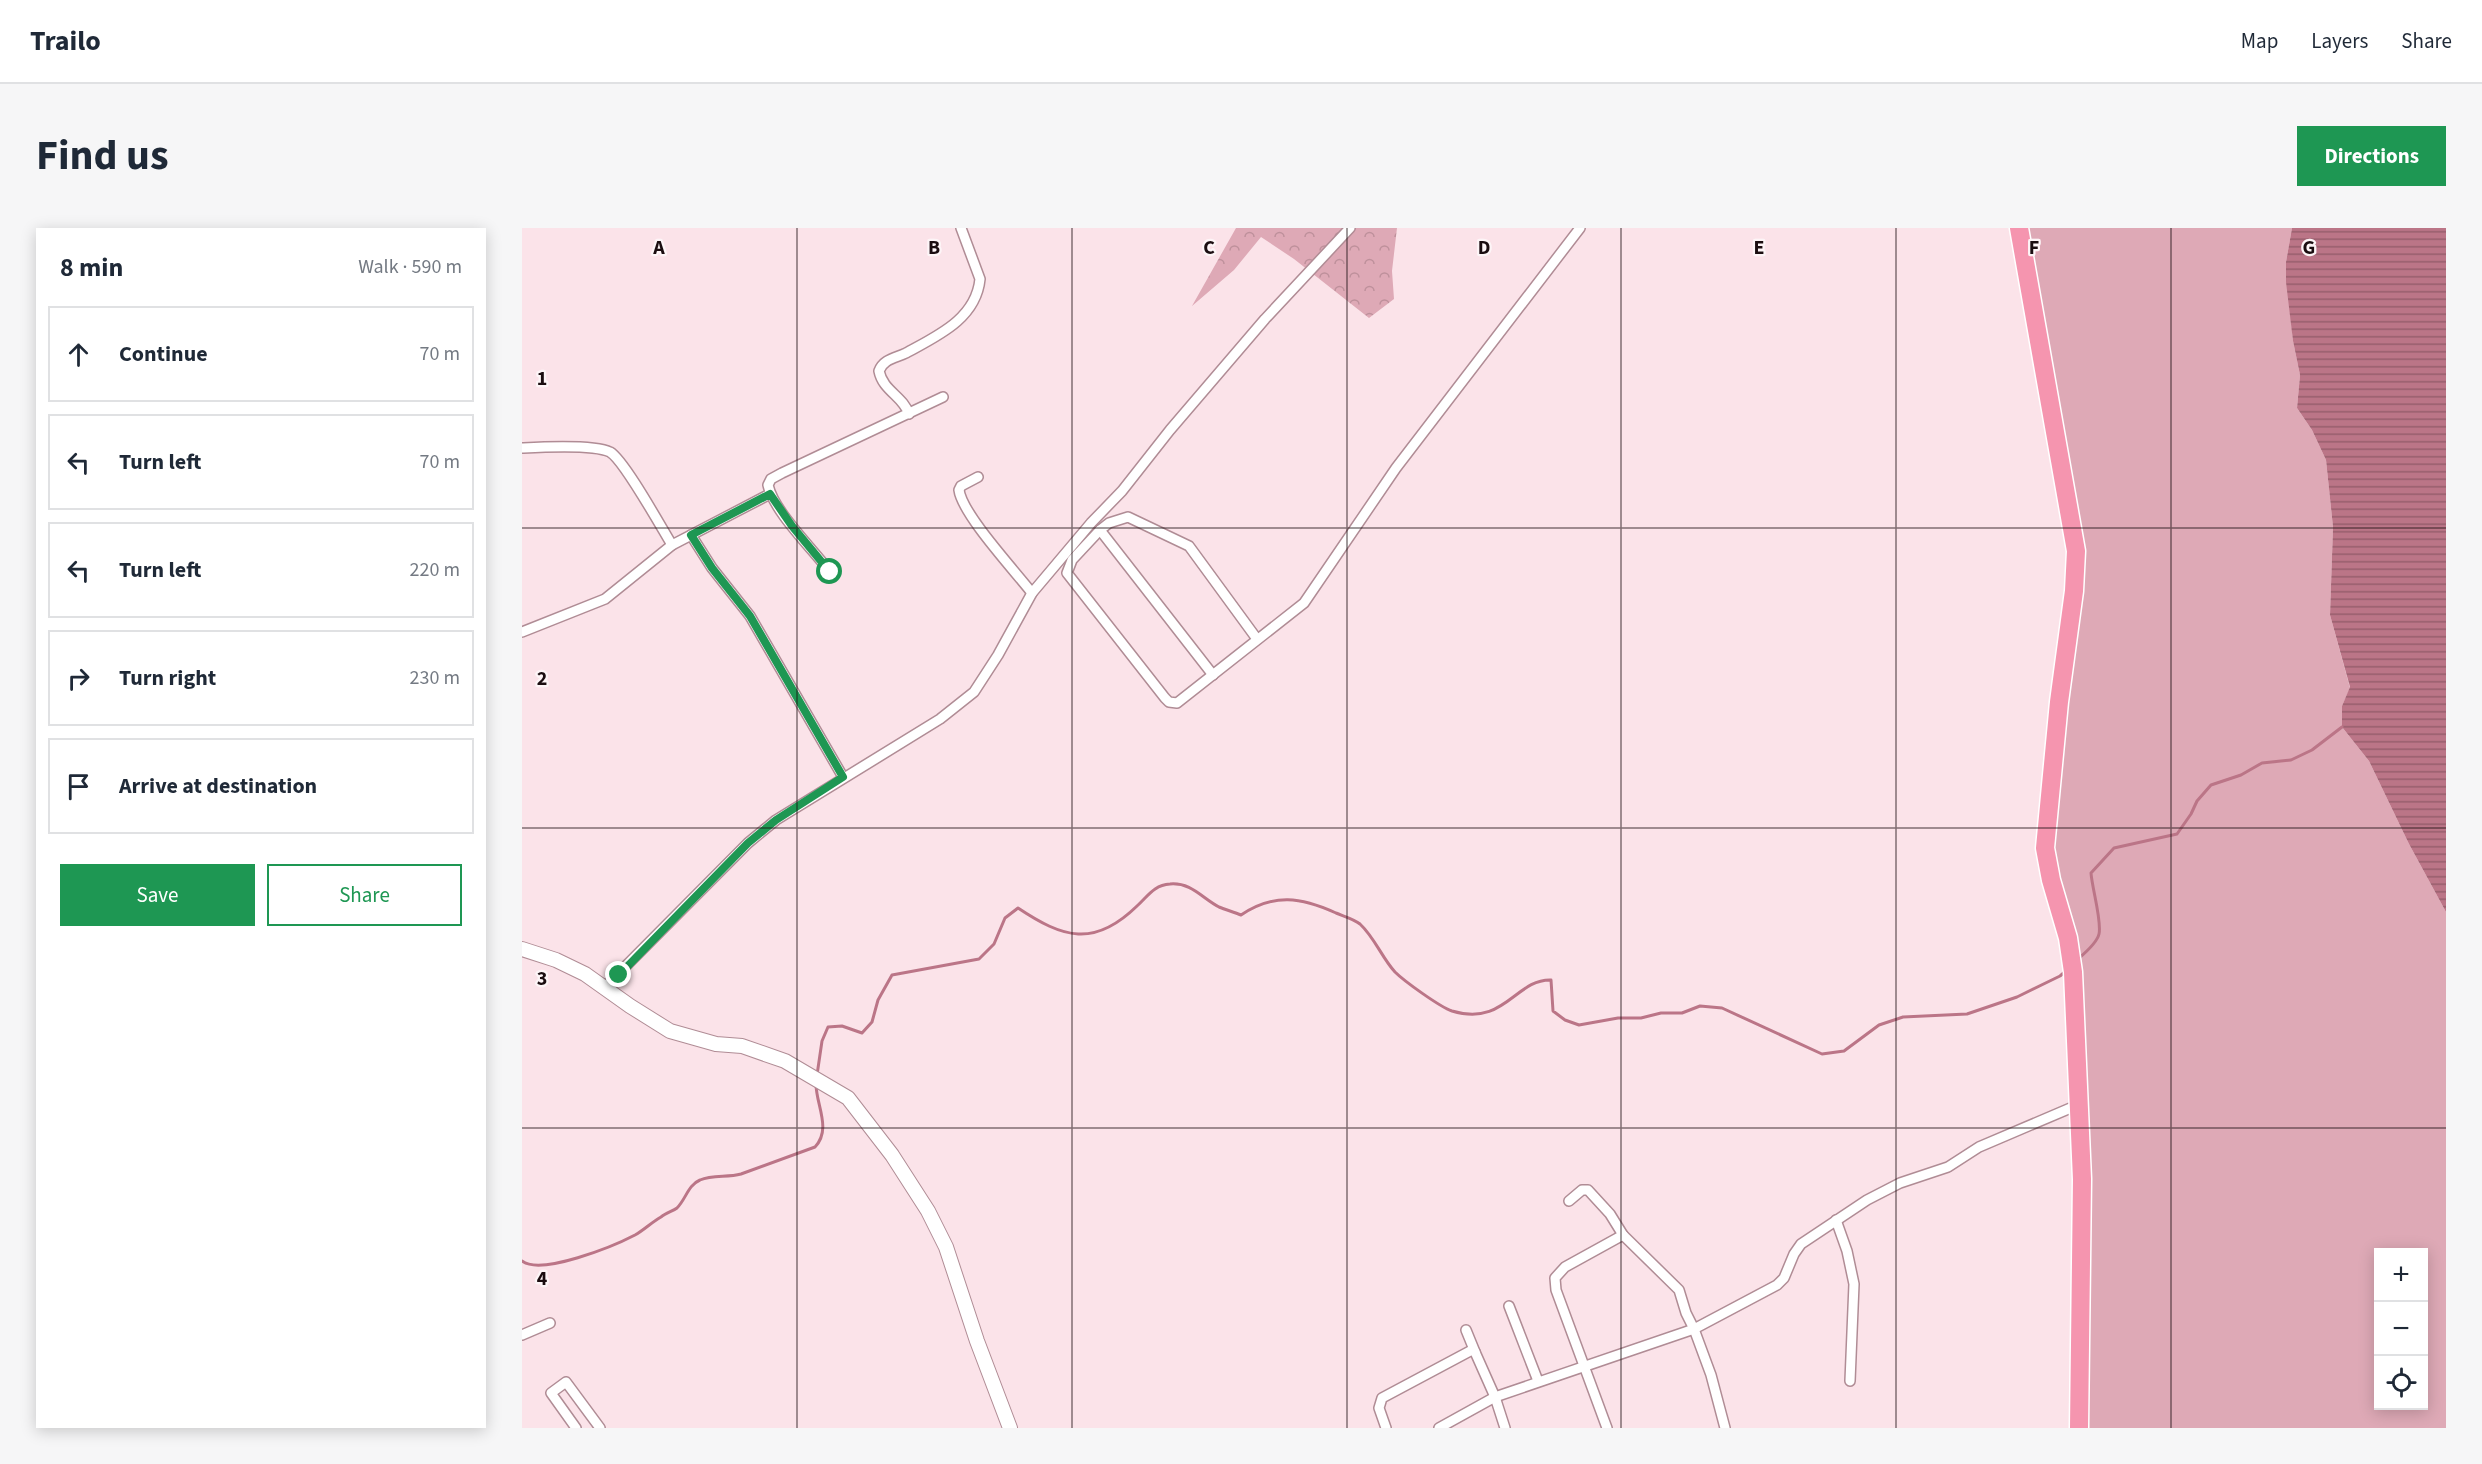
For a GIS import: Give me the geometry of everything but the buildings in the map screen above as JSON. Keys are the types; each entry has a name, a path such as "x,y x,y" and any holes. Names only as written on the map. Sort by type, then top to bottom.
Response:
{"highway":[{"path":"2019,228 2076,551 2074,591 2059,702 2045,848 2072,965 2080,1104 2083,1236 2078,1369 2079,1428"}],"street":[{"path":"605,987 748,843 776,820 940,718 974,692 999,655 1032,593 1090,523 1122,491 1170,430 1265,319 1350,228"},
{"path":"1257,639 1189,546 1128,517 1108,523 1072,560 1067,573 1169,702 1177,703 1293,613 1311,593 1396,468 1580,228"},
{"path":"909,414 907,407 884,385 879,371 881,366 955,325 971,305 979,288 980,279 965,230"},
{"path":"830,572 792,526 770,494 768,485 771,479 943,397"},
{"path":"522,448 549,446 609,452 618,460 672,545"},
{"path":"978,477 961,486 959,490 962,500 980,529 1032,593"},
{"path":"522,632 604,599 672,545 770,494"},
{"path":"1100,530 1213,675"},
{"path":"691,535 712,568 750,616 843,777"},
{"path":"522,950 564,964 605,987 670,1031 716,1044 742,1046 785,1061 848,1098 928,1211 946,1247 977,1341 1010,1428"},
{"path":"1439,1428 1494,1397 1694,1329 1776,1285 1784,1278 1791,1259 1801,1244 1882,1190 1948,1167 1979,1147 2080,1104"},
{"path":"1569,1201 1582,1190 1588,1190 1610,1214 1623,1235 1679,1290 1711,1375 1725,1428"},
{"path":"1836,1220 1847,1251 1854,1284 1850,1381"},
{"path":"1607,1428 1556,1290 1555,1278 1565,1267 1623,1235"},
{"path":"1509,1305 1538,1381"},
{"path":"522,1335 550,1323"},
{"path":"1466,1330 1505,1428"},
{"path":"1386,1428 1378,1408 1382,1398 1468,1350 1474,1352"},
{"path":"576,1428 551,1393 566,1382 600,1428"}],"green space":[{"path":"1236,228 1397,228 1392,271 1394,299 1369,318 1294,259 1261,237 1234,270 1192,306"},
{"path":"2025,228 2292,228 2286,262 2293,341 2300,375 2297,408 2312,430 2326,460 2333,527 2330,615 2350,688 2342,706 2342,727 2369,761 2409,844 2446,912 2446,1428 2085,1428 2086,1132 2051,860 2081,567"}],"shaded area":[{"path":"2292,228 2446,228 2446,912 2409,844 2369,761 2342,727 2342,706 2350,687 2330,615 2333,527 2326,460 2312,430 2297,408 2300,375 2293,341 2286,282 2286,262"}],"waterway":[{"path":"2078,959 2098,937 2100,928 2091,873 2114,848 2177,834 2197,801 2211,785 2241,775 2262,763 2291,760 2312,750 2342,727"},
{"path":"817,1075 822,1041 828,1027 842,1026 862,1033 872,1022 878,1000 892,975 979,959 994,944 1005,918 1018,908 1064,932 1092,933 1107,928 1121,919 1155,889 1170,884 1191,888 1219,907 1241,915 1265,903 1288,900 1311,903 1352,919 1365,930 1395,972 1422,993 1452,1011 1470,1014 1485,1013 1497,1008 1528,987 1551,980 1553,1011 1565,1020 1579,1025 1618,1018 1682,1013 1700,1006 1722,1008 1822,1054 1844,1051 1879,1025 1903,1017 1967,1014 2017,997 2060,976 2067,970"},
{"path":"522,1261 531,1265 545,1265 578,1258 611,1246 635,1235 677,1208 693,1185 700,1180 741,1174 815,1147 820,1140 823,1125 816,1084"}],"route":[{"path":"619,975 748,843 776,820 843,777 778,669 772,653 750,616 712,568 691,535 770,494 792,526 830,572"}]}
